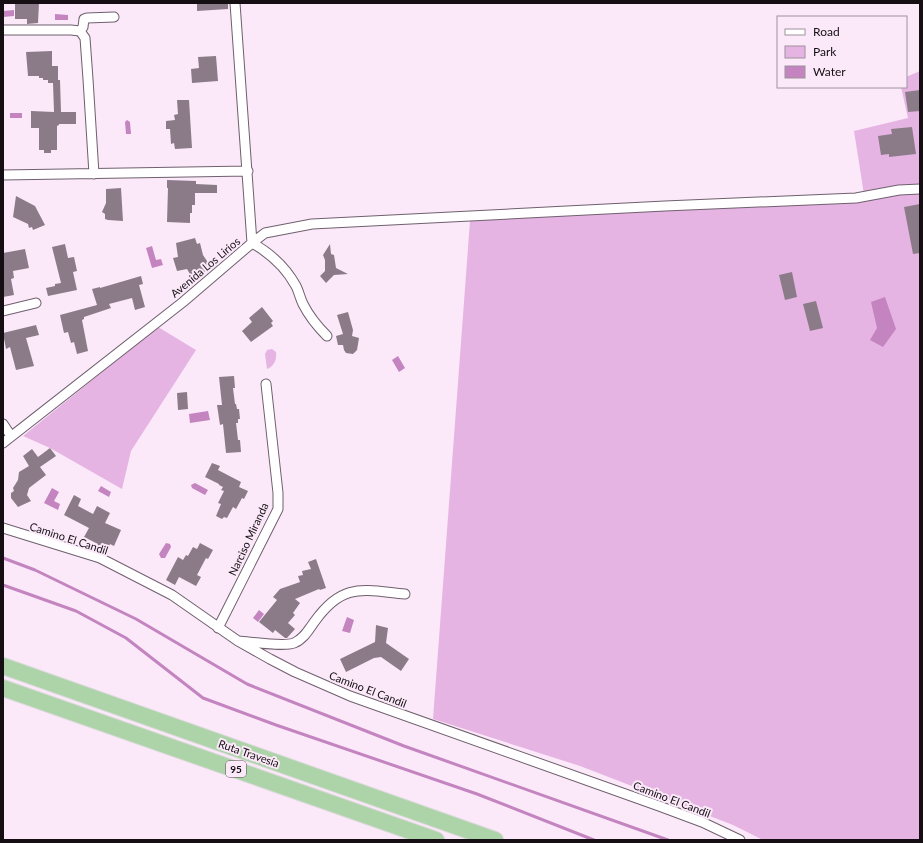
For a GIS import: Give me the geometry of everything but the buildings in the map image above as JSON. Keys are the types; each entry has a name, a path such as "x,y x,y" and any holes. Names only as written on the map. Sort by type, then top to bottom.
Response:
{"highway":[{"name":"Ruta Travesía","path":"3,666 496,840"},
{"name":"Ruta Travesía","path":"3,688 436,840"}],"street":[{"name":"Avenida Los Lirios","path":"3,443 183,302 252,243 235,3"},
{"path":"80,31 83,27 84,19 114,17"},
{"path":"3,30 71,30 80,31 85,38 94,174"},
{"path":"3,175 248,171"},
{"path":"327,336 316,326 303,303 296,285 288,275 267,252 252,243 265,233 312,224 856,198 899,190 920,189"},
{"path":"3,311 36,303"},
{"name":"Narciso Miranda","path":"218,628 278,509 278,493 266,384"},
{"path":"3,424 11,436"},
{"name":"Camino El Candil","path":"3,528 100,558 172,595 238,641 295,672 350,696 659,806 702,822 740,840"},
{"path":"238,641 286,645 296,642 304,636 326,607 338,597 352,591 360,590 405,594"}],"green space":[{"path":"920,71 920,840 763,840 733,825 580,766 433,719 470,221 865,201 854,131 908,118 901,88 907,88 907,77"},
{"path":"158,327 196,350 131,451 122,489 50,448 23,436"},
{"path":"272,349 276,352 276,358 272,366 267,369 265,354 267,350"}],"water":[{"path":"14,10 14,16 3,17 3,11"},
{"path":"55,14 68,15 68,20 55,20"},
{"path":"10,113 22,113 22,118 10,118"},
{"path":"127,120 130,122 131,134 126,134 125,122"},
{"path":"152,246 156,260 161,259 163,265 152,268 146,248"},
{"path":"885,297 896,329 883,347 870,340 877,328 871,302"},
{"path":"398,356 405,368 399,372 392,360"},
{"path":"208,411 210,420 190,423 189,414"},
{"path":"195,483 208,490 205,495 192,488 191,485"},
{"path":"101,486 111,492 109,497 98,491"},
{"path":"52,488 59,492 54,501 60,504 58,510 44,503"},
{"path":"166,543 170,544 171,547 165,558 161,558 159,554"},
{"path":"259,610 264,614 258,622 253,618"},
{"path":"347,617 354,620 350,633 342,631"}],"waterway":[{"path":"3,558 35,570 136,619 247,684 404,746 668,840"},
{"path":"3,585 76,611 126,638 203,698 276,725 477,794 594,840"}]}
